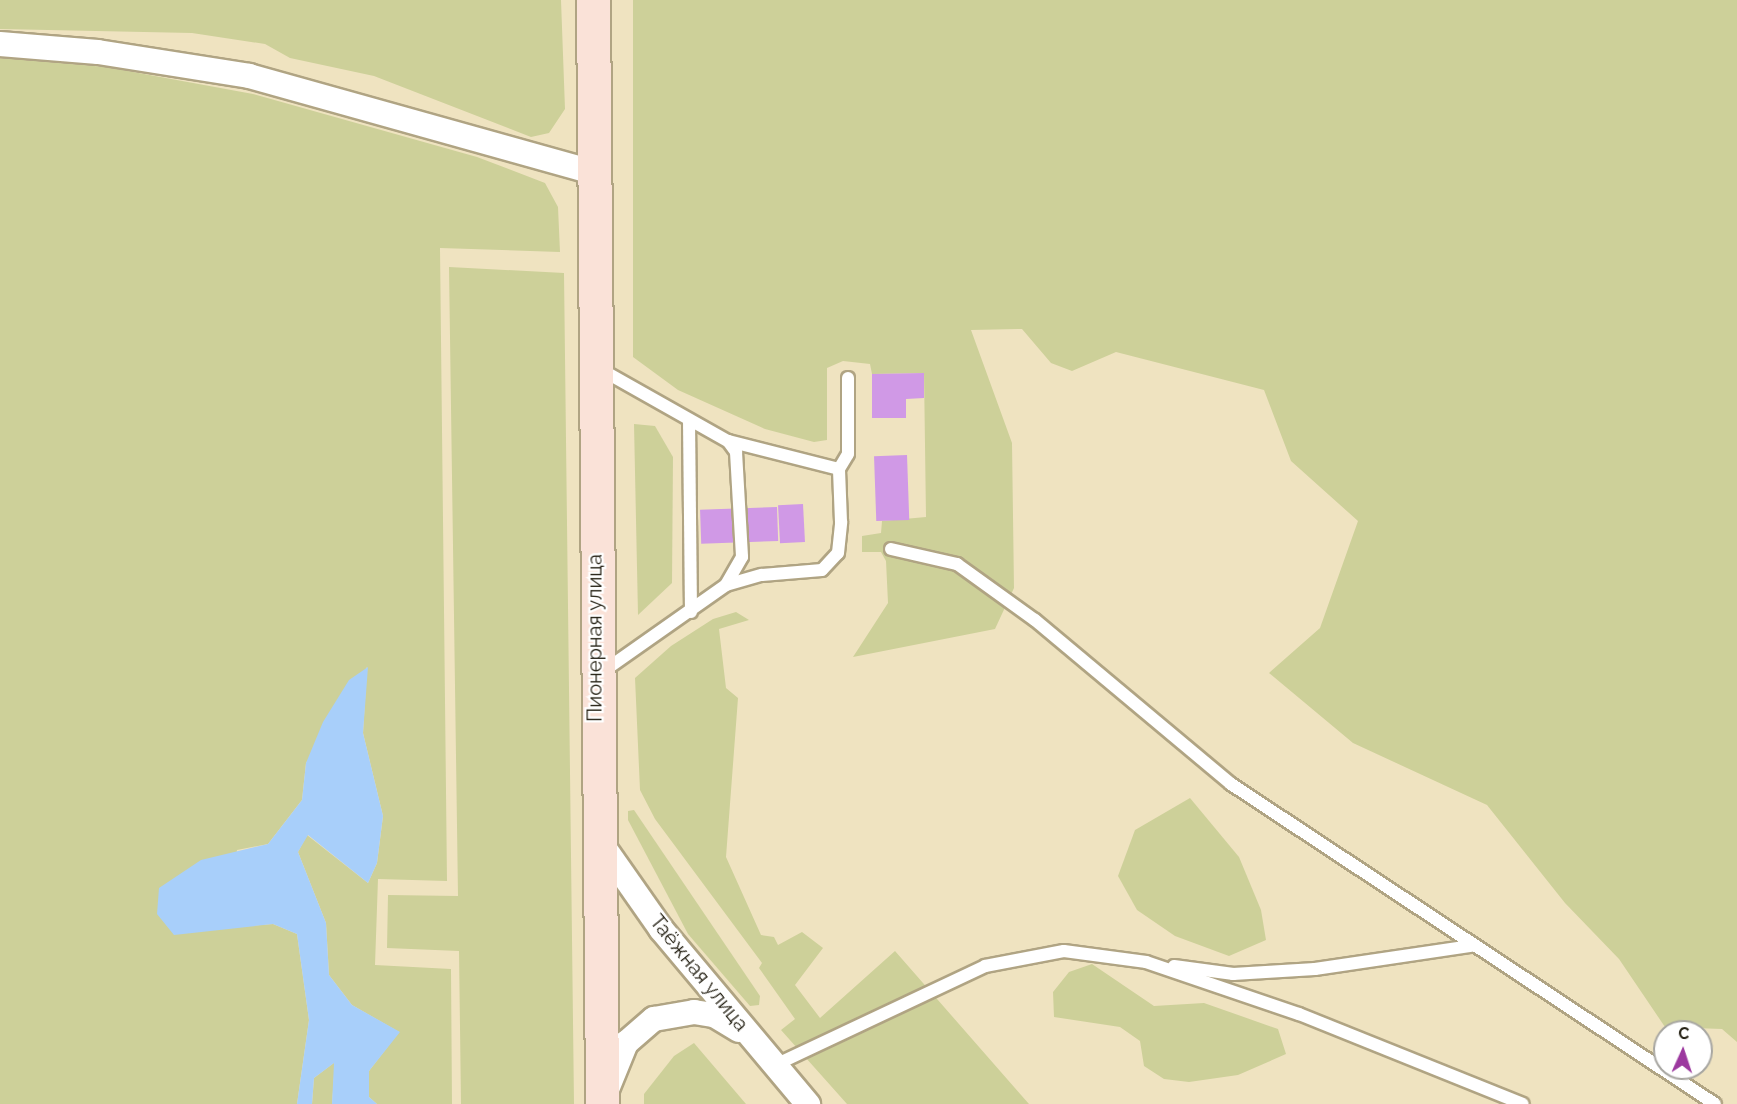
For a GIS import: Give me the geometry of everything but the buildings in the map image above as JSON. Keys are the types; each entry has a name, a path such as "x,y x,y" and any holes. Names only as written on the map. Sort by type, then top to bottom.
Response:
{"street":[{"path":"593,0 594,42"},
{"path":"594,42 599,0"},
{"name":"Пионерная улица","path":"594,42 592,172 596,837 602,1104"},
{"path":"0,44 98,52 249,76 592,172"},
{"name":"Таёжная улица","path":"596,837 662,928 750,1037 808,1104"},
{"path":"602,1104 626,1043 654,1019 671,1013 714,1015 750,1037"}],"lane":[{"path":"594,366 728,441 839,469"},
{"path":"726,585 762,575 822,570 837,553 839,469 848,454 848,378"},
{"path":"689,420 691,612"},
{"path":"596,676 691,612 726,585 742,558 740,463 728,441"},
{"path":"891,549 957,564 1044,627 1231,784 1471,945 1715,1104"},
{"path":"774,1065 985,966 1064,951 1233,974 1315,969 1471,945"},
{"path":"1146,962 1299,1014 1523,1104"}],"green space":[{"path":"0,0 561,0 565,109 549,133 531,137 374,76 290,58 265,44 192,33 0,29"},
{"path":"633,0 1737,0 1737,1042 1722,1029 1713,1029 1713,1020 1660,1020 1619,959 1565,903 1487,805 1353,743 1269,673 1320,628 1358,521 1291,461 1264,390 1116,352 1072,371 1051,363 1022,329 971,330 1012,443 1014,588 995,629 853,657 888,603 886,561 881,552 862,552 862,536 881,533 882,521 926,517 924,373 872,374 870,364 843,361 827,368 827,440 814,442 765,429 678,390 633,357"},
{"path":"0,58 106,67 253,94 477,157 545,183 558,207 560,252 440,248 447,881 378,879 375,965 451,969 452,1104 377,1104 369,1097 369,1071 399,1032 352,1005 329,975 326,923 298,852 307,835 368,883 377,863 383,816 363,733 367,667 306,763 302,800 268,844 237,850 225,928 273,924 297,934 309,1020 297,1104 0,1104"},
{"path":"449,267 564,273 574,1104 461,1104 459,951 387,948 388,895 458,896"},
{"path":"634,424 655,426 673,457 672,583 638,615"},
{"path":"736,612 749,620 719,629 726,688 738,698 726,857 761,935 774,937 778,945 802,932 823,948 795,985 820,1018 895,951 1029,1104 847,1104 781,1030 795,1019 759,968 762,963 655,819 640,790 635,678 671,646 713,619"},
{"path":"1190,798 1239,857 1261,910 1266,940 1229,956 1175,936 1137,910 1118,876 1135,830"},
{"path":"634,810 760,996 759,1005 750,1006 688,934 628,820 628,811"},
{"path":"1092,964 1154,1006 1204,1003 1278,1029 1286,1054 1238,1075 1189,1082 1164,1079 1144,1066 1140,1041 1120,1027 1054,1017 1053,992 1069,972"},
{"path":"694,1043 746,1104 644,1104 644,1094 674,1056"},
{"path":"335,1062 332,1104 312,1104 314,1078"}],"water":[{"path":"368,667 363,733 383,816 377,863 368,883 308,835 298,852 326,923 329,975 352,1005 400,1032 369,1071 369,1097 377,1104 332,1104 334,1063 314,1078 312,1104 297,1104 309,1020 297,934 273,924 174,935 157,914 159,888 201,860 268,844 302,800 306,763 323,722 349,680"}]}
